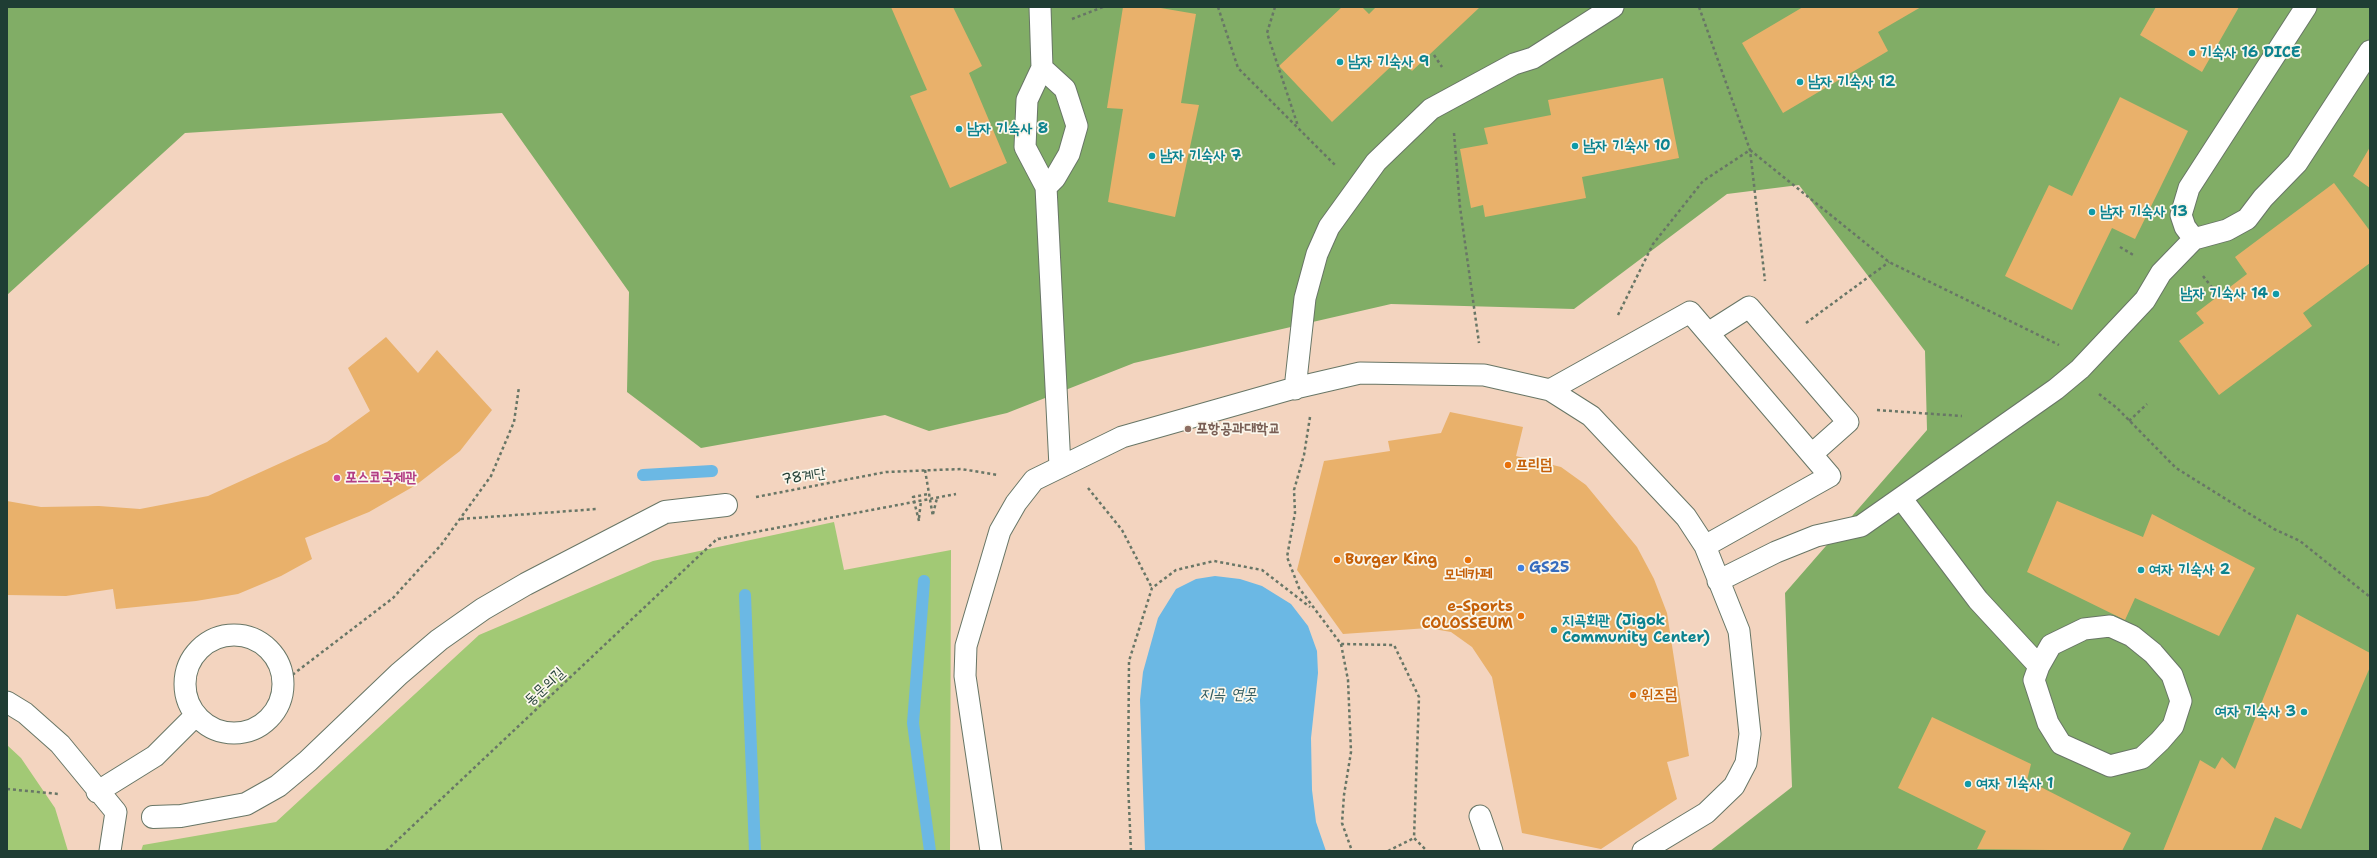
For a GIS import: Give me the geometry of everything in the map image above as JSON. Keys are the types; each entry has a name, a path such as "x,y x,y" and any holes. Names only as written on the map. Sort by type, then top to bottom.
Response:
{"street":[{"path":"153,817 181,816 246,804 278,786 308,761 399,674 439,640 483,609 533,580 665,512 726,505"}],"lane":[{"path":"1040,7 1042,68 1027,100 1025,147 1046,187 1064,465"},
{"path":"1295,389 1305,298 1317,254 1329,227 1376,162 1431,109 1514,64 1533,58 1613,7"},
{"path":"2194,239 2185,227 2181,215 2189,188 2306,7"},
{"path":"1718,582 1776,552 1816,536 1861,526 2014,420 2074,374 2145,300 2161,273 2194,239 2227,230 2247,219 2264,198 2297,163 2370,51"},
{"path":"1042,68 1065,89 1077,126 1069,154 1055,178 1046,187"},
{"path":"1708,333 1749,307 1776,338 1848,422 1812,454"},
{"path":"1550,390 1690,312 1830,476 1705,546"},
{"path":"991,851 968,707 965,676 966,646 1000,531 1016,503 1034,480 1122,437 1295,389 1360,373 1484,375 1550,390 1591,416 1686,517 1705,546 1718,582 1739,631 1750,734 1746,763 1734,786 1706,814 1643,851"},
{"path":"1901,498 1978,600 2039,666"},
{"path":"2110,626 2125,633 2153,653 2172,675 2181,701 2173,726 2160,742 2142,758 2127,763 2110,766 2084,756 2061,744 2048,723 2034,680 2039,666 2051,645 2084,629 2110,626"},
{"path":"231,635 246,636 260,642 272,653 280,666 283,682 281,697 275,711 264,722 252,730 237,733 222,732 208,726 196,715 188,702 184,687 186,672 192,657 202,646 215,638 231,635"},
{"path":"7,702 25,713 60,744 97,792 116,812 110,851"},
{"path":"97,792 155,756 196,715"},
{"path":"1480,816 1492,851"}],"path":[{"path":"1218,7 1238,68 1357,187"},
{"path":"1275,7 1267,32 1299,128"},
{"path":"1699,7 1750,150 1776,338 1889,262"},
{"path":"1472,87 1454,130 1460,207 1484,375"},
{"path":"1750,150 1889,262 2089,360"},
{"path":"1616,318 1653,244 1662,232 1703,181 1750,150"},
{"path":"2074,374 2117,408 2176,468 2274,529 2300,541 2370,597"},
{"path":"283,682 393,598 442,545 491,476 514,422 519,387"},
{"path":"2129,421 2147,404"},
{"path":"1835,407 2014,420"},
{"path":"1304,455 1294,490 1295,513 1287,557 1299,588 1313,609 1341,644 1348,680 1351,752 1344,795 1342,823 1352,851"},
{"path":"1064,465 1122,530 1152,588"},
{"name":"78계단","path":"726,505 767,494 826,485 886,472 961,469 1034,480"},
{"path":"925,470 933,516 936,498"},
{"path":"928,494 913,497 919,521 921,501 956,494"},
{"name":"동문의길","path":"386,851 718,539 921,501"},
{"path":"461,519 603,509"},
{"path":"1131,851 1128,783 1129,661 1152,588 1176,570 1214,561 1262,570 1313,609"},
{"path":"1341,644 1394,645 1419,697 1414,838 1426,851"},
{"path":"1388,851 1414,838"}],"shaded area":[{"name":"포항공과대학교","path":"7,7 2370,7 2370,851 7,851"}],"green space":[{"path":"7,7 2370,7 2370,851 1710,851 1792,787 1785,593 1927,430 1925,351 1799,185 1727,194 1574,309 1391,304 1134,363 1007,413 929,431 885,415 701,448 627,392 629,292 502,113 185,133 7,295"},
{"path":"834,522 844,570 951,550 950,851 141,851 143,845 276,822 479,635 653,561"},
{"path":"7,745 21,758 55,808 68,851 7,851"}],"water":[{"name":"지곡 연못","path":"1215,576 1240,579 1262,586 1291,604 1308,626 1317,651 1318,673 1311,738 1312,790 1316,822 1326,851 1145,851 1140,700 1143,672 1158,618 1176,589 1196,579"}],"building":[{"name":"남자 기숙사 8","path":"891,7 953,7 982,66 969,73 1007,163 950,188 910,96 927,90"},
{"name":"남자 기숙사 7","path":"1123,7 1155,7 1196,14 1181,103 1199,105 1175,217 1108,202 1123,109 1107,108"},
{"name":"남자 기숙사 9","path":"1342,7 1362,7 1369,14 1376,7 1480,7 1412,71 1400,58 1332,122 1279,66"},
{"name":"남자 기숙사 12","path":"1803,7 1921,7 1878,32 1888,51 1783,113 1742,43"},
{"name":"기숙사 16 DICE","path":"2156,7 2239,7 2202,72 2140,35"},
{"name":"남자 기숙사 10","path":"1663,78 1679,158 1582,177 1586,198 1485,217 1483,205 1471,208 1460,149 1488,144 1484,128 1551,115 1548,100"},
{"name":"남자 기숙사 13","path":"2120,97 2188,131 2135,239 2112,228 2072,310 2005,276 2049,185 2072,196"},
{"path":"2370,147 2370,188 2353,176"},
{"name":"남자 기숙사 14","path":"2334,183 2370,231 2370,263 2303,313 2312,326 2219,395 2179,341 2204,323 2196,313 2247,274 2235,257"},
{"name":"포스코국제관","path":"386,337 418,373 437,350 492,410 460,451 416,485 369,512 305,538 312,559 281,576 238,594 196,601 116,609 113,589 66,596 7,595 7,501 41,507 99,506 140,509 208,496 327,442 370,411 348,368"},
{"name":"지곡회관 (Jigok Community Center)","path":"1450,412 1523,427 1516,456 1561,467 1586,485 1637,547 1654,579 1667,613 1689,756 1667,762 1677,799 1601,849 1522,833 1492,677 1472,647 1451,632 1428,628 1343,634 1297,570 1324,461 1390,451 1388,441 1441,433"},
{"name":"여자 기숙사 2","path":"2057,501 2143,537 2152,514 2255,568 2219,636 2135,598 2125,620 2027,572"},
{"name":"여자 기숙사 3","path":"2297,614 2370,653 2370,667 2301,829 2275,817 2261,851 2163,851 2200,760 2215,769 2222,757 2235,769"},
{"name":"여자 기숙사 1","path":"1932,717 2031,764 2027,780 2131,833 2122,851 1977,849 1986,831 1898,788"}],"waterway":[{"path":"643,475 712,471"},
{"path":"924,581 913,723 930,851"},
{"path":"745,595 755,851"}],"place":[{"name":"기숙사 16 DICE","path":"2192,53"},
{"name":"남자 기숙사 9","path":"1340,62"},
{"name":"남자 기숙사 12","path":"1800,82"},
{"name":"남자 기숙사 8","path":"959,129"},
{"name":"남자 기숙사 10","path":"1575,146"},
{"name":"남자 기숙사 7","path":"1152,156"},
{"name":"남자 기숙사 13","path":"2092,212"},
{"name":"남자 기숙사 14","path":"2276,294"},
{"name":"포항공과대학교","path":"1188,429"},
{"name":"프리덤","path":"1508,465"},
{"name":"포스코국제관","path":"337,478"},
{"name":"Burger King","path":"1337,560"},
{"name":"모네카페","path":"1468,560"},
{"name":"GS25","path":"1521,568"},
{"name":"여자 기숙사 2","path":"2141,570"},
{"name":"e-Sports COLOSSEUM","path":"1521,616"},
{"name":"지곡회관 (Jigok Community Center)","path":"1554,630"},
{"name":"위즈덤","path":"1633,695"},
{"name":"여자 기숙사 3","path":"2304,712"},
{"name":"여자 기숙사 1","path":"1968,784"}]}
